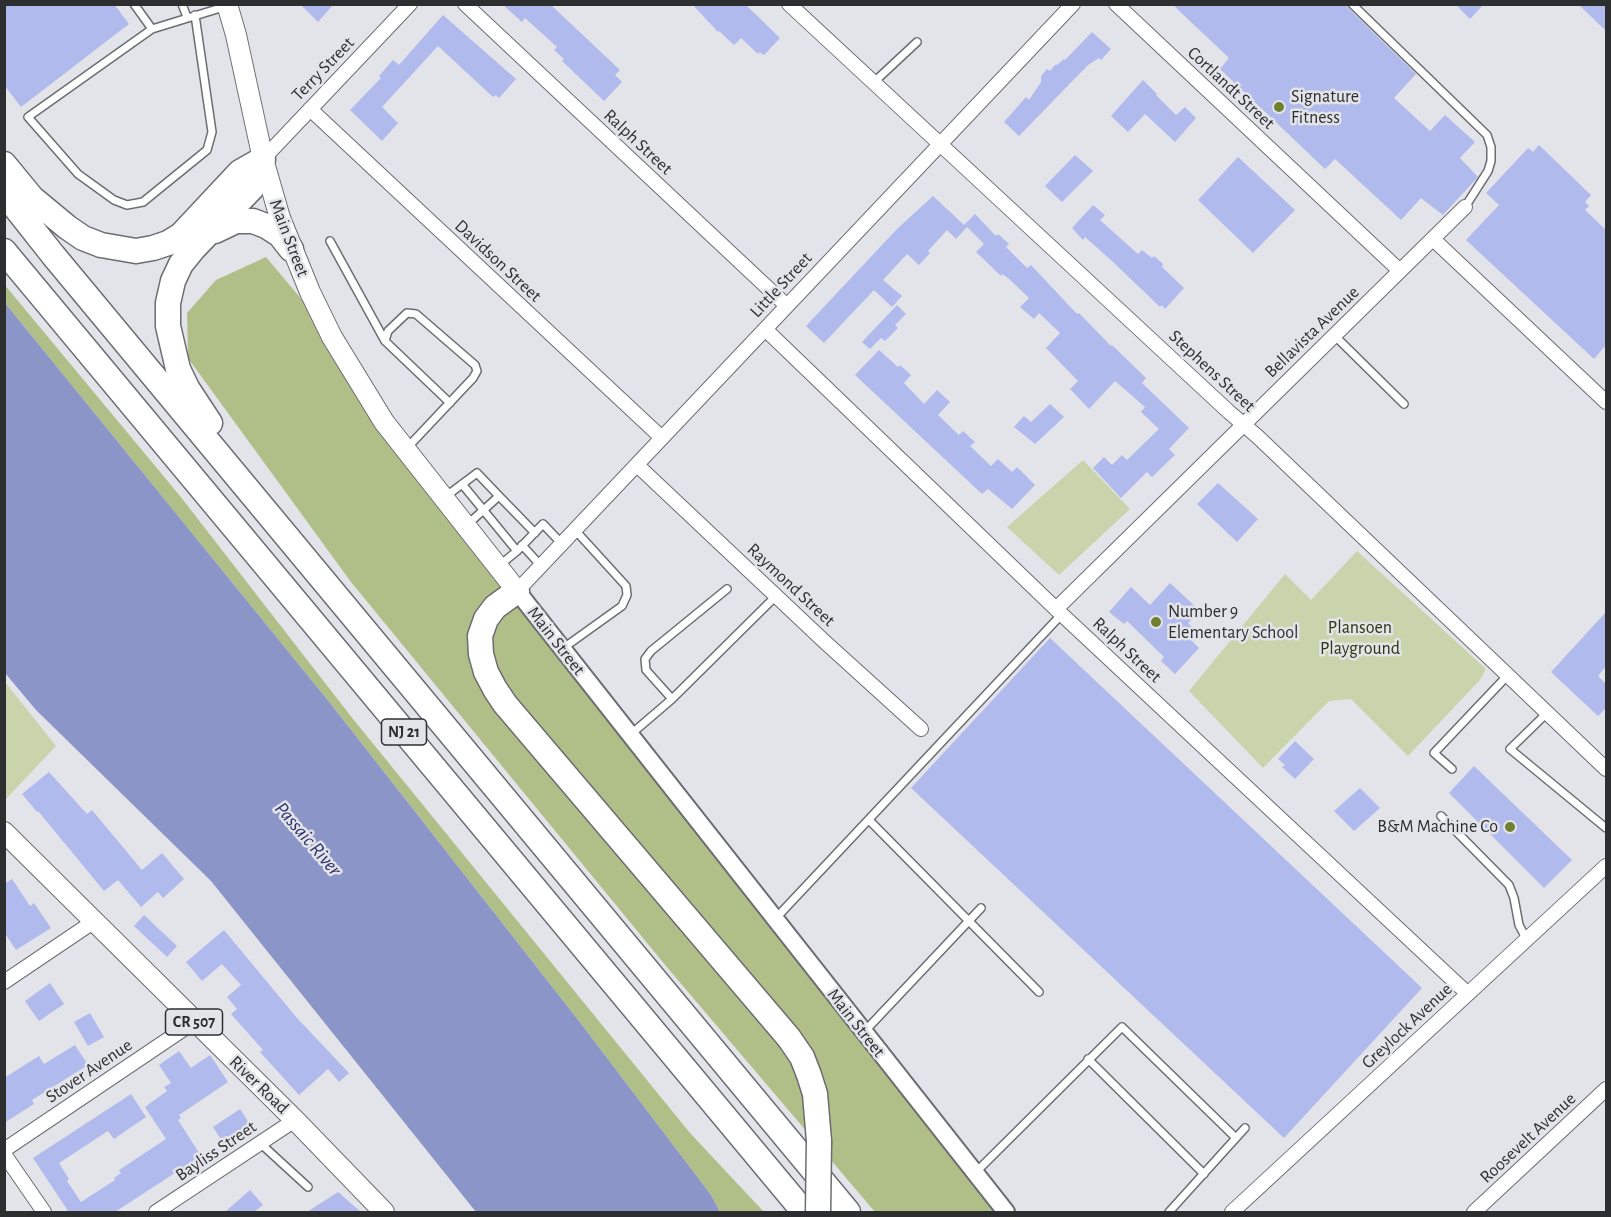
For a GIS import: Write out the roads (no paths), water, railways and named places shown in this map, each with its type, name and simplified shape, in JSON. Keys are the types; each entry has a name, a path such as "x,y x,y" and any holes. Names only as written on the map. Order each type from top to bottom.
{"highway":[{"path":"4,164 32,198 83,238 101,245 136,251 160,246 181,235 240,172 264,159"},
{"path":"264,159 259,176 252,188 181,264 173,281 168,303 171,347 187,388 217,432 403,676"},
{"name":"NJ 21","path":"4,193 848,1212"},
{"path":"194,248 222,227 236,221 253,221 280,235 291,249"},
{"name":"NJ 21","path":"4,251 804,1212"},
{"path":"516,591 495,607 486,620 480,636 481,654 486,672 495,689 513,713 789,1038 801,1057 815,1094 819,1141 818,1212"}],"main road":[{"name":"Main Street","path":"227,5 280,218 291,249 332,337 358,381 405,450 516,591"},
{"name":"River Road","path":"4,832 295,1120 384,1212"}],"street":[{"name":"Terry Street","path":"264,159 410,4"},
{"name":"Ralph Street","path":"465,4 786,305"},
{"name":"Stephens Street","path":"789,4 1258,437 1606,769"},
{"name":"Little Street","path":"516,591 1073,4"},
{"name":"Cortlandt Street","path":"1122,6 1400,271"},
{"name":"Davidson Street","path":"310,109 662,438"},
{"name":"Bellavista Avenue","path":"1059,612 1465,207"},
{"path":"1433,240 1606,402"},
{"name":"Ralph Street","path":"765,329 1059,612 1468,994"},
{"name":"Raymond Street","path":"638,465 921,729"},
{"name":"Main Street","path":"516,591 1006,1212"},
{"name":"Greylock Avenue","path":"1232,1212 1606,866"},
{"path":"4,982 93,922"},
{"name":"Stover Avenue","path":"4,1152 195,1022"},
{"name":"Roosevelt Avenue","path":"1474,1212 1606,1089"},
{"name":"Bayliss Street","path":"156,1212 295,1120"},
{"path":"4,1152 44,1212"}],"lane":[{"path":"134,4 152,28"},
{"path":"182,4 191,16 212,132 207,150 143,202 127,205 114,200 78,174 28,117 152,28 191,16 227,5"},
{"path":"1352,4 1487,135 1491,147 1488,171 1465,207"},
{"path":"873,82 917,42"},
{"path":"330,241 385,340 450,403"},
{"path":"385,340 388,331 407,313 416,314 475,365 477,371 405,450"},
{"path":"1335,336 1404,404"},
{"path":"443,499 477,473 535,532"},
{"path":"462,484 483,511 519,548 541,566"},
{"path":"465,526 499,496"},
{"path":"498,567 543,524 562,544"},
{"path":"562,649 622,606 627,595 626,586 575,530"},
{"path":"672,699 646,670 645,659 651,651 727,589"},
{"path":"630,735 672,699 776,596"},
{"path":"775,919 1059,612"},
{"path":"1452,769 1434,753 1508,675"},
{"path":"1547,712 1510,749 1606,828"},
{"path":"1441,816 1509,885 1519,925 1527,940"},
{"path":"869,820 1039,992"},
{"path":"864,1032 981,908"},
{"path":"975,1173 1122,1027 1236,1138"},
{"path":"1088,1059 1204,1174"},
{"path":"1169,1212 1245,1128"},
{"path":"260,1143 308,1187"}],"water":[{"name":"Passaic River","path":"5,303 330,703 582,1025 711,1195 720,1212 476,1212 211,881 36,710 5,673"}],"place":[{"name":"Signature Fitness","path":"1279,107"},
{"name":"Number 9 Elementary School","path":"1156,622"},
{"name":"B&M Machine Co","path":"1510,827"}],"park label":[{"name":"Plansoen Playground","path":"1360,638"}]}
